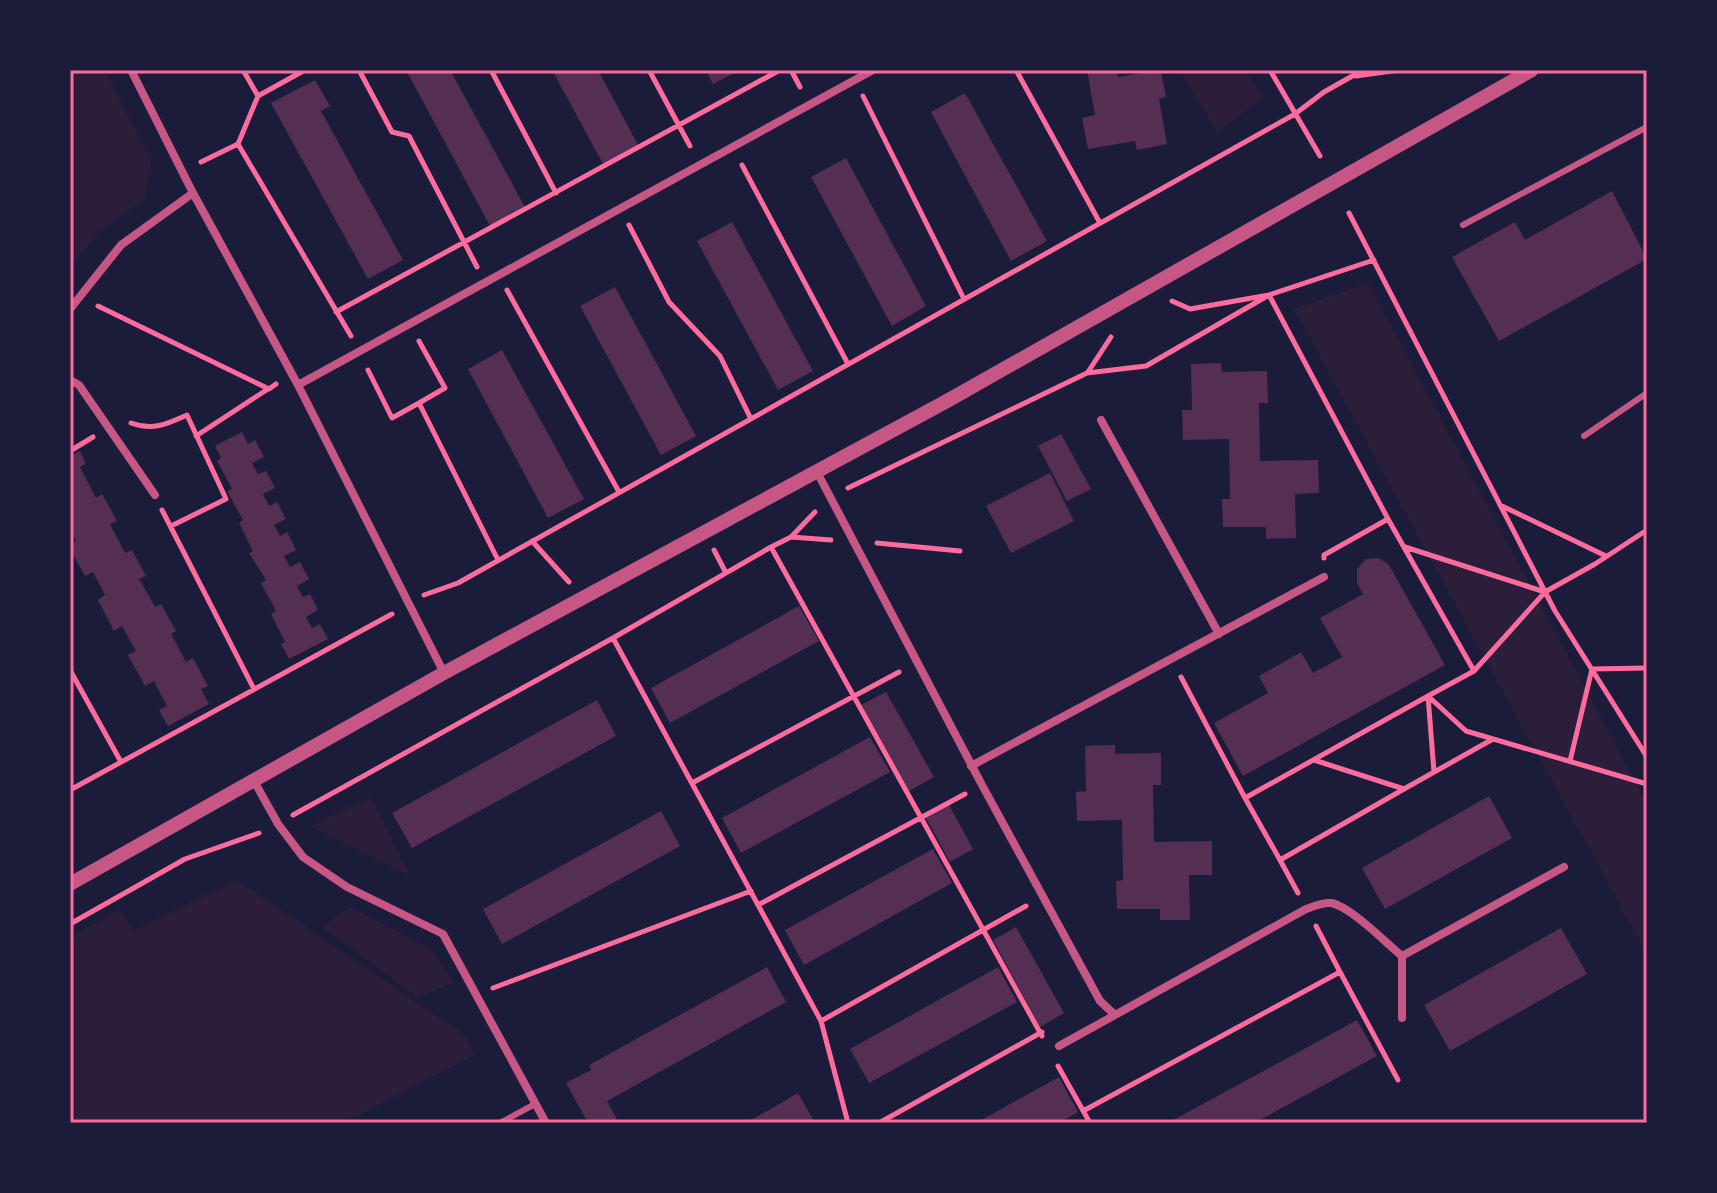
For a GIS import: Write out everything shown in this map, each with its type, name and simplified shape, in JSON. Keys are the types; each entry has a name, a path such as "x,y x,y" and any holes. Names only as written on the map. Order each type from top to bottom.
{"street":[{"path":"131,70 193,193 292,373 444,673"},
{"path":"298,385 873,70"},
{"path":"70,884 444,673 817,472 1532,70"},
{"path":"70,309 121,245 193,193"},
{"path":"70,380 79,385 155,495"},
{"path":"1101,420 1219,634"},
{"path":"817,472 971,766 1100,1001 1115,1015"},
{"path":"971,766 1324,577"},
{"path":"254,781 278,824 303,857 347,887 443,934 546,1123"},
{"path":"1402,956 1564,867"},
{"path":"1059,1046 1320,904 1333,903 1402,956"},
{"path":"1402,956 1402,1018"}],"lane":[{"path":"1463,225 1647,127"},
{"path":"1584,436 1647,393"},
{"path":"500,1123 535,1104"}],"path":[{"path":"243,70 258,96"},
{"path":"182,171 238,144 258,96 305,70"},
{"path":"359,70 392,132 409,136 485,283"},
{"path":"491,70 556,193"},
{"path":"649,70 700,164"},
{"path":"336,312 780,70"},
{"path":"1016,70 1100,223"},
{"path":"1270,70 1320,156"},
{"path":"70,790 387,618 408,601 458,583 1295,114 1363,70"},
{"path":"1351,76 1399,70"},
{"path":"855,80 964,299"},
{"path":"732,147 848,364"},
{"path":"620,208 669,302 720,356 751,419"},
{"path":"1349,213 1545,592 1647,757"},
{"path":"1190,309 1269,295 1374,260"},
{"path":"499,275 619,492"},
{"path":"80,297 269,389"},
{"path":"410,324 445,388 419,403"},
{"path":"196,436 292,373"},
{"path":"109,429 128,421 147,429 187,415 226,499 171,526"},
{"path":"155,495 254,689"},
{"path":"1499,505 1607,556"},
{"path":"1324,577 1324,555 1388,519 1474,671"},
{"path":"1245,798 1474,671 1545,592 1647,530"},
{"path":"70,924 185,859 247,839 278,824 791,537 960,551"},
{"path":"532,541 583,598"},
{"path":"1404,546 1545,592"},
{"path":"771,547 1048,1047"},
{"path":"613,638 821,1021 848,1123"},
{"path":"1171,659 1398,1080"},
{"path":"692,783 917,663"},
{"path":"1592,669 1647,668"},
{"path":"1570,761 1592,669"},
{"path":"70,670 121,762"},
{"path":"1428,696 1466,731 1647,784"},
{"path":"1428,696 1434,772"},
{"path":"1280,860 1493,739"},
{"path":"1314,760 1404,789"},
{"path":"758,905 982,785"},
{"path":"477,994 751,891"},
{"path":"821,1021 1043,897"},
{"path":"1083,1111 1340,972"},
{"path":"879,1123 1045,1031 1059,1046"},
{"path":"1055,1060 1090,1123"}],"shaded area":[{"path":"70,70 105,70 151,160 145,199 103,229 70,266"},
{"path":"1180,70 1246,70 1262,98 1217,133"},
{"path":"1368,283 1647,803 1647,955 1294,309"},
{"path":"371,797 410,876 310,826"},
{"path":"237,880 466,1036 475,1055 344,1123 70,1123 70,938 119,909 134,930"},
{"path":"350,907 433,950 454,983 417,997 323,927"}],"building":[{"path":"406,70 450,70 525,207 490,226"},
{"path":"552,70 598,70 638,145 603,164"},
{"path":"706,70 740,70 713,84"},
{"path":"1087,70 1117,70 1118,77 1161,70 1166,97 1159,99 1167,144 1137,150 1135,141 1088,149 1082,118 1095,115"},
{"path":"315,80 330,106 321,111 403,260 368,279 271,103"},
{"path":"965,93 1047,241 1011,261 931,112"},
{"path":"846,158 926,306 892,326 811,177"},
{"path":"1612,191 1647,259 1499,341 1452,257 1515,222 1525,240"},
{"path":"732,222 813,371 778,390 697,241"},
{"path":"615,287 696,436 661,455 580,306"},
{"path":"502,350 584,499 548,518 468,369"},
{"path":"1221,363 1222,372 1267,371 1268,403 1259,403 1260,461 1318,460 1319,493 1295,494 1296,538 1266,539 1266,527 1223,527 1222,499 1230,499 1229,439 1183,440 1182,410 1192,410 1191,364"},
{"path":"242,432 248,444 255,440 264,457 252,463 258,474 266,471 275,488 263,494 269,506 277,502 286,519 274,525 280,536 287,532 296,550 284,556 290,567 300,562 309,579 297,586 303,597 310,594 318,610 306,617 312,628 320,624 328,639 289,659 281,644 285,642 271,614 276,611 261,583 266,580 249,553 253,551 239,523 243,520 227,491 232,489 217,461 221,458 215,446"},
{"path":"1061,434 1091,489 1067,501 1038,446"},
{"path":"80,451 86,464 80,467 96,498 102,494 117,521 110,524 125,553 132,550 146,576 139,579 155,607 161,604 176,631 171,634 186,662 193,658 208,686 201,689 209,704 168,726 159,710 167,706 154,681 145,686 128,655 136,651 122,626 114,631 98,600 105,595 93,572 85,576 70,549 70,544 76,541 70,529 70,456"},
{"path":"1050,473 1074,521 1011,553 986,506"},
{"path":"1379,558 1389,565 1445,665 1243,776 1214,723 1268,693 1259,676 1301,652 1313,673 1342,657 1320,618 1363,594 1357,583 1357,569 1366,559"},
{"path":"799,606 819,641 670,723 651,688"},
{"path":"886,692 934,777 909,791 861,705"},
{"path":"597,700 616,736 412,848 392,813"},
{"path":"870,737 890,772 741,853 722,818"},
{"path":"1115,745 1115,754 1161,753 1161,785 1153,785 1154,842 1212,841 1212,875 1189,875 1190,920 1160,920 1160,909 1117,909 1116,881 1123,880 1122,820 1077,821 1076,792 1086,791 1085,746"},
{"path":"1489,796 1512,838 1385,909 1362,868"},
{"path":"949,805 973,849 950,862 926,818"},
{"path":"661,811 680,846 502,944 483,909"},
{"path":"933,849 952,883 804,965 785,930"},
{"path":"1016,927 1064,1013 1040,1027 993,940"},
{"path":"1561,928 1587,974 1450,1051 1424,1005"},
{"path":"767,967 786,1002 607,1101 619,1123 588,1123 566,1083 591,1070 589,1065"},
{"path":"998,967 1017,1002 869,1083 850,1049"},
{"path":"1357,1020 1377,1056 1260,1120 1254,1123 1168,1123"},
{"path":"1059,1077 1078,1112 1059,1123 976,1123"},
{"path":"798,1093 815,1123 745,1123 769,1110"}]}
